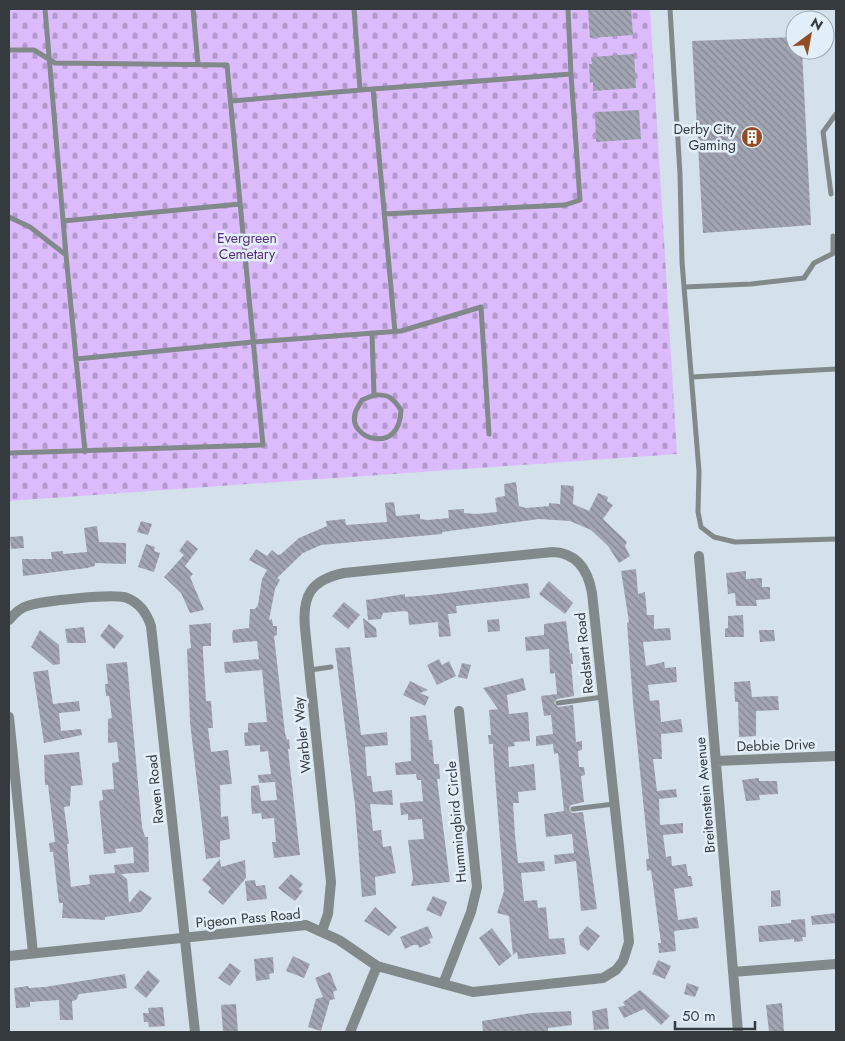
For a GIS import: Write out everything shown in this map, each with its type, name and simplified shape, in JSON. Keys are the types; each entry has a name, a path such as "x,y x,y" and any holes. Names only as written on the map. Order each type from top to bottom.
{"street":[{"name":"Redstart Road","path":"359,572 552,552 568,555 580,563 590,580 614,804 628,942 621,965"},
{"name":"Breitenstein Avenue","path":"699,556 738,1032"},
{"name":"Warbler Way","path":"322,931 328,914 331,882 303,609 308,594 316,585 331,576 359,572"},
{"name":"Raven Road","path":"9,620 16,612 29,605 112,596 126,597 139,605 151,626 195,1032"},
{"name":"Hummingbird Circle","path":"442,984 471,912 477,888 459,712"},
{"path":"9,718 33,953"},
{"name":"Debbie Drive","path":"716,761 836,756"},
{"name":"Pigeon Pass Road","path":"9,956 306,925 322,931 377,966 465,990 489,991 603,978 621,965"},
{"path":"733,972 836,964"},
{"path":"350,1032 377,966"}],"lane":[{"path":"45,9 85,452"},
{"path":"192,9 198,64"},
{"path":"354,9 360,90"},
{"path":"384,214 565,205 580,200 568,9"},
{"path":"670,9 685,287 699,471 698,512 701,527 714,537 734,542 836,539"},
{"path":"9,50 34,50 55,62 227,64 263,445 9,453"},
{"path":"231,101 572,74"},
{"path":"373,89 395,332"},
{"path":"831,194 823,132 836,114"},
{"path":"63,221 240,204"},
{"path":"9,217 30,227 66,255"},
{"path":"685,287 750,284 804,278 814,263 835,253 833,236"},
{"path":"76,359 253,342 395,332 427,325 481,307 489,434"},
{"path":"372,333 374,395"},
{"path":"692,377 836,369"},
{"path":"386,394 394,399 401,410 398,428 392,436 381,440 372,439 356,426 354,415 362,400 374,395 386,394"},
{"path":"309,670 331,667"},
{"path":"558,703 603,697"},
{"path":"573,809 614,804"}],"green space":[{"name":"Evergreen Cemetary","path":"9,9 650,9 677,454 9,501"}],"building":[{"path":"588,9 631,9 633,35 590,38"},
{"name":"Derby City Gaming","path":"785,37 785,60 803,60 811,225 703,233 692,41"},
{"path":"634,54 636,88 593,91 593,82 590,83 589,64 592,64 591,57"},
{"path":"639,110 641,139 596,142 595,112"},
{"path":"516,482 519,506 526,508 549,506 549,503 560,504 561,485 574,486 573,504 589,511 598,493 608,497 607,501 613,505 603,519 627,542 625,546 630,556 619,563 608,546 591,530 570,521 539,519 442,532 442,534 321,545 303,553 277,578 280,580 275,589 269,620 272,619 273,626 277,626 277,635 274,636 285,733 287,740 289,739 290,749 288,749 300,855 274,858 272,842 276,842 274,818 262,819 261,813 252,814 251,802 251,786 259,785 261,801 277,800 275,782 259,783 258,775 271,774 268,751 260,752 260,745 245,746 244,733 248,732 248,723 267,722 262,670 225,673 224,662 259,659 257,641 233,643 232,634 233,630 249,628 250,609 255,609 258,605 262,579 267,570 249,560 256,549 267,556 272,550 278,555 281,554 299,538 327,526 326,521 345,519 346,525 387,522 385,503 394,502 396,516 420,514 420,519 428,520 449,518 448,510 464,509 464,513 477,514 497,512 495,498 505,496 504,484"},
{"path":"141,521 152,524 148,535 137,532"},
{"path":"97,526 99,542 126,543 126,564 95,563 95,566 87,568 23,576 22,559 52,559 51,552 63,551 63,554 87,552 84,528"},
{"path":"23,536 24,548 11,549 10,537"},
{"path":"187,540 198,549 185,566 193,574 190,577 204,610 190,613 181,593 164,577 184,555 179,551"},
{"path":"146,544 155,547 154,551 160,553 154,572 138,567"},
{"path":"636,569 638,594 645,592 647,615 654,615 654,629 670,628 671,640 643,642 646,666 664,662 665,668 676,667 677,682 648,685 650,701 659,700 661,722 681,719 683,732 661,734 662,759 653,759 657,791 676,789 677,797 659,799 660,825 683,823 683,833 663,835 666,857 671,856 672,866 686,864 688,876 691,876 693,886 674,889 678,920 697,917 699,928 674,931 676,951 659,953 658,943 661,943 651,870 647,871 646,859 649,859 633,703 627,623 629,622 621,571"},
{"path":"746,571 746,579 762,578 762,587 770,587 770,599 756,600 757,606 736,606 735,593 728,594 726,573"},
{"path":"549,581 573,603 565,614 539,594"},
{"path":"528,583 530,598 456,606 457,613 448,614 451,636 439,637 438,622 409,625 408,612 404,611 383,613 381,619 368,620 366,600 405,594 405,597 430,595"},
{"path":"344,602 360,615 348,629 332,616"},
{"path":"743,615 744,637 725,637 725,629 728,628 728,616"},
{"path":"363,618 376,628 377,637 365,638"},
{"path":"499,619 500,631 488,632 487,620"},
{"path":"566,621 570,654 572,653 573,664 571,664 574,696 557,699 554,703 558,707 573,705 576,742 582,741 582,750 578,751 579,767 584,767 585,775 581,776 584,802 571,805 569,809 572,813 583,812 597,909 581,911 576,861 555,864 554,855 574,853 572,834 546,837 544,814 564,811 558,753 554,754 553,744 536,746 536,736 553,734 551,715 544,716 541,696 557,694 555,673 550,674 549,649 526,651 525,637 544,635 544,624"},
{"path":"211,623 211,646 203,646 203,653 206,701 211,701 213,728 208,728 211,752 228,750 232,784 220,785 221,817 228,816 230,839 220,841 220,857 206,859 190,722 187,649 191,648 189,625"},
{"path":"109,624 124,636 114,649 100,636"},
{"path":"84,627 86,643 67,643 65,629"},
{"path":"40,630 59,645 60,664 53,665 31,647"},
{"path":"759,630 774,630 775,641 760,642"},
{"path":"350,647 361,735 387,732 388,745 365,747 367,776 371,776 373,792 392,790 393,805 370,804 373,831 381,830 383,847 391,846 396,873 375,877 376,895 362,897 355,805 335,648"},
{"path":"439,659 442,665 449,661 456,676 437,685 427,665"},
{"path":"127,662 142,827 145,837 148,837 149,872 121,874 127,879 129,903 140,890 152,898 141,912 105,917 105,920 62,918 63,903 59,903 53,852 50,852 49,843 55,842 48,785 45,785 44,755 79,752 83,785 71,786 70,806 64,807 69,844 67,844 71,887 90,884 89,875 115,873 114,865 134,863 133,847 115,849 116,853 104,854 99,801 103,800 102,790 114,789 112,763 119,762 117,742 108,743 108,719 112,718 109,696 106,696 105,684 108,684 106,664"},
{"path":"462,663 471,665 467,679 458,677"},
{"path":"48,670 53,704 79,701 80,711 59,713 61,731 81,729 82,735 44,743 33,672"},
{"path":"523,678 526,690 507,695 509,714 528,712 530,741 514,742 515,746 508,747 509,767 534,764 536,790 518,792 519,803 513,803 518,863 544,861 545,871 521,873 524,901 537,900 538,908 546,907 549,939 564,938 566,954 518,959 517,952 513,955 509,916 497,913 504,891 493,744 489,744 488,735 491,735 489,710 498,709 483,688"},
{"path":"410,681 428,690 420,693 429,697 425,706 403,695"},
{"path":"750,681 752,697 778,696 779,710 756,711 756,736 739,737 738,702 735,702 734,682"},
{"path":"426,715 429,740 432,740 434,764 439,764 440,779 437,779 450,882 411,886 413,879 408,840 424,839 422,819 408,820 408,814 401,815 400,803 423,801 421,780 417,780 416,774 396,775 395,763 411,761 410,717"},
{"path":"759,778 759,781 777,781 778,794 759,795 760,800 746,801 742,780"},
{"path":"220,859 221,867 245,860 246,878 223,905 208,892 211,888 202,880"},
{"path":"291,874 303,884 299,889 303,891 295,901 278,888"},
{"path":"255,880 256,886 265,885 267,899 247,901 245,881"},
{"path":"780,890 781,906 771,907 771,891"},
{"path":"433,896 447,902 441,917 426,910"},
{"path":"375,907 397,927 389,936 364,921"},
{"path":"836,913 836,923 812,925 811,916"},
{"path":"805,919 806,937 802,937 803,941 794,942 794,939 759,942 758,926 791,923 791,920"},
{"path":"428,926 433,938 429,939 431,943 419,948 418,945 413,945 405,949 400,937"},
{"path":"587,926 600,936 588,951 580,945 579,936"},
{"path":"492,928 512,956 499,966 479,938"},
{"path":"293,956 310,964 304,978 286,971"},
{"path":"273,957 274,973 269,974 270,979 256,981 254,959"},
{"path":"658,960 671,966 665,979 652,974"},
{"path":"230,963 241,971 230,986 218,978"},
{"path":"148,970 160,981 146,998 134,988"},
{"path":"330,972 337,990 333,992 335,999 330,1000 321,1031 308,1027 316,999 323,997 315,978"},
{"path":"125,974 127,988 79,994 76,1000 72,1001 73,1020 60,1020 59,1000 30,1002 30,1007 16,1008 14,988 28,986 29,988 45,987"},
{"path":"687,983 699,987 695,997 684,994"},
{"path":"640,990 670,1016 661,1025 644,1009 624,1018 618,1007 625,1006 623,1002"},
{"path":"782,1003 784,1032 769,1032 766,1005"},
{"path":"236,1004 238,1032 223,1032 221,1005"},
{"path":"163,1007 165,1026 149,1027 148,1022 144,1022 143,1013 149,1013 148,1008"},
{"path":"607,1008 609,1029 594,1030 592,1011"},
{"path":"571,1011 572,1025 548,1028 548,1032 483,1032 482,1021 531,1013"}],"place":[{"name":"Derby City Gaming","path":"752,137"}]}
